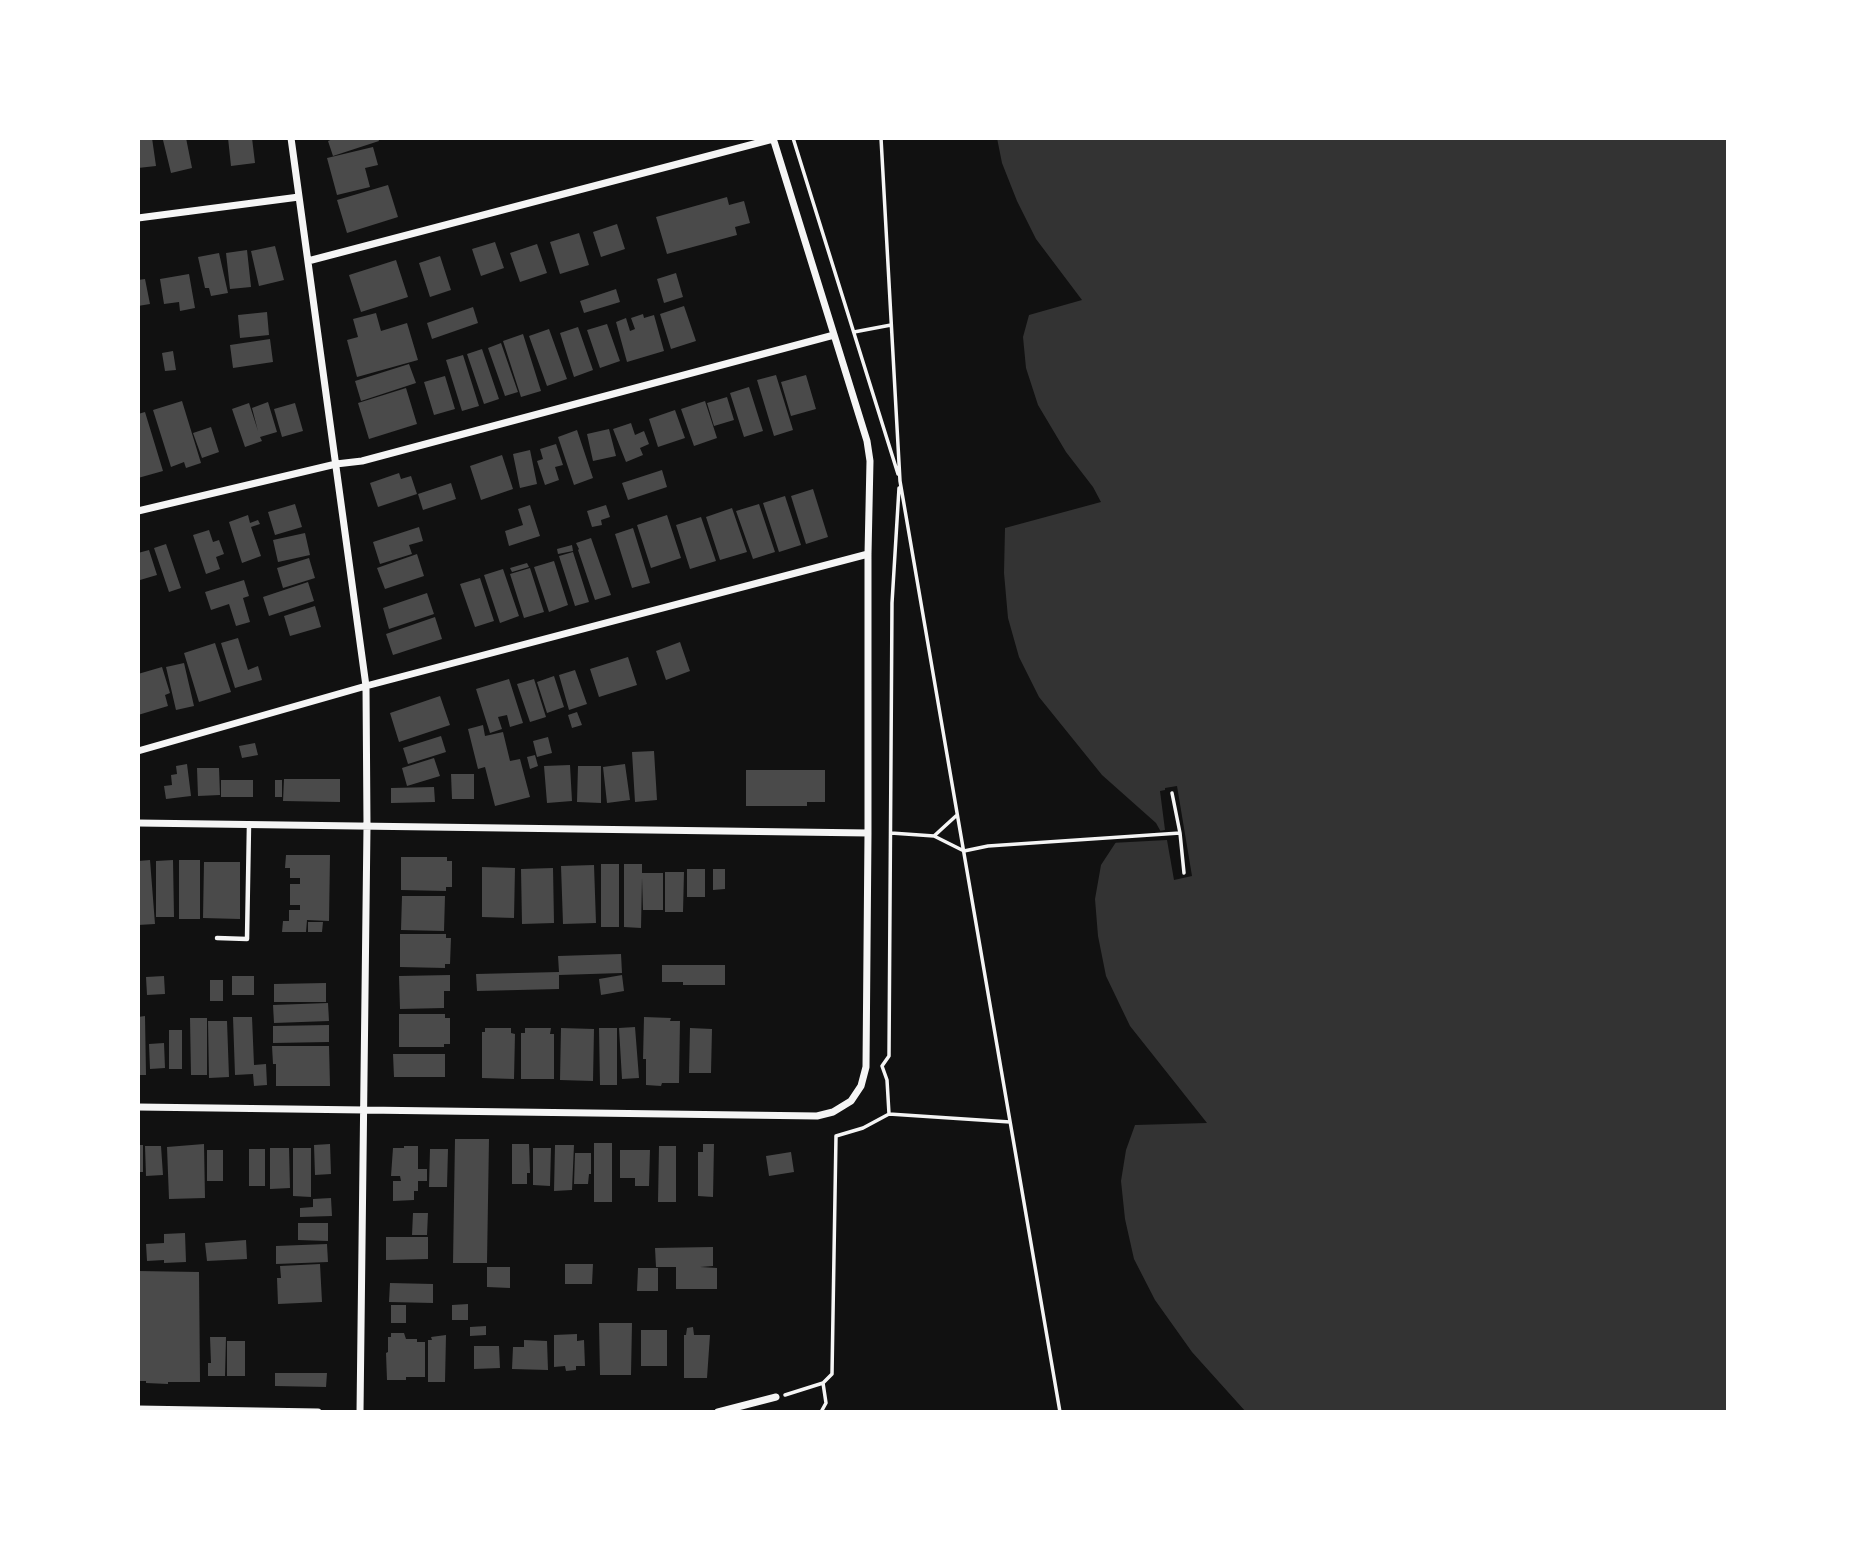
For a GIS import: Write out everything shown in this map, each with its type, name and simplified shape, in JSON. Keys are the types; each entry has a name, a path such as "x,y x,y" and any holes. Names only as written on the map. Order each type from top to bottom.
{"street":[{"path":"291,138 366,687 367,826 360,1412"},
{"path":"138,1107 817,1116 832,1112 851,1101 861,1086 866,1067 870,461 867,441 773,139 308,261"},
{"path":"138,218 299,197"},
{"path":"138,511 336,464 362,461 834,335"},
{"path":"138,751 366,687 868,554"},
{"path":"138,823 868,833"},
{"path":"718,1412 776,1397"},
{"path":"138,1409 318,1412"}],"lane":[{"path":"217,938 247,939 249,824"}],"path":[{"path":"793,138 900,481 892,603 889,1056 882,1066 887,1080 889,1114"},
{"path":"881,138 900,481 1060,1412"},
{"path":"854,332 891,325"},
{"path":"1172,793 1184,873"},
{"path":"934,836 957,815"},
{"path":"891,833 934,836 964,851 988,846 1180,833"},
{"path":"776,1397 823,1383 832,1374 836,1136 863,1128 889,1114 1010,1122"},
{"path":"821,1412 826,1403 823,1383"}],"shaded area":[{"path":"997,138 1728,138 1728,1412 1246,1412 1192,1352 1155,1300 1134,1259 1125,1219 1121,1181 1126,1150 1135,1125 1207,1123 1130,1026 1106,976 1098,936 1095,899 1101,865 1118,839 1161,832 1156,823 1102,775 1039,697 1019,657 1008,618 1004,573 1005,528 1101,502 1066,452 1038,405 1026,368 1023,337 1029,315 1082,300 1036,239 1002,163"}],"pier":[{"path":"1177,786 1192,876 1174,880 1167,840 1111,843 1117,835 1165,830 1160,791"}],"building":[{"path":"138,138 152,138 156,166 138,168"},
{"path":"186,138 192,168 171,173 163,140"},
{"path":"228,138 252,138 255,163 231,166"},
{"path":"335,138 378,138 379,141 333,156 328,141"},
{"path":"373,147 378,165 365,168 370,187 337,195 327,158"},
{"path":"388,185 398,217 347,233 337,200"},
{"path":"727,197 729,205 744,201 750,223 735,227 737,235 667,254 656,217"},
{"path":"617,224 625,249 601,257 593,232"},
{"path":"579,233 589,265 560,274 550,242"},
{"path":"495,242 504,268 481,276 472,249"},
{"path":"537,244 547,273 520,282 510,253"},
{"path":"275,246 284,280 259,286 251,251"},
{"path":"247,250 251,287 230,289 226,253"},
{"path":"219,253 228,293 211,296 209,288 205,288 198,257"},
{"path":"440,256 451,290 430,297 419,263"},
{"path":"396,260 408,297 361,312 349,275"},
{"path":"676,273 683,297 664,303 657,279"},
{"path":"189,274 195,308 180,311 179,302 164,304 160,279"},
{"path":"145,279 150,304 138,306 138,280"},
{"path":"616,289 620,302 584,313 580,301"},
{"path":"684,306 696,341 671,349 660,314"},
{"path":"473,307 478,323 432,339 427,323"},
{"path":"267,312 269,335 240,338 238,315"},
{"path":"376,313 381,331 407,323 418,360 357,377 347,340 358,337 353,319"},
{"path":"643,314 644,318 654,315 664,351 627,362 616,322 626,318 630,331 635,329 631,318"},
{"path":"607,324 620,361 600,368 587,330"},
{"path":"578,327 593,370 574,377 560,333"},
{"path":"549,329 567,379 547,386 529,336"},
{"path":"523,334 541,391 521,397 503,341"},
{"path":"270,339 273,362 233,368 230,345"},
{"path":"501,343 518,392 505,396 488,348"},
{"path":"482,349 499,399 484,404 467,354"},
{"path":"173,351 176,370 165,371 162,353"},
{"path":"463,355 479,406 462,411 446,360"},
{"path":"409,364 416,383 361,401 355,381"},
{"path":"776,375 793,430 774,436 757,380"},
{"path":"806,375 816,409 791,416 781,382"},
{"path":"445,376 455,409 434,415 424,382"},
{"path":"749,387 763,431 744,437 730,393"},
{"path":"406,388 417,424 369,439 358,403"},
{"path":"727,397 734,420 714,426 707,403"},
{"path":"182,401 201,463 186,468 184,462 171,467 153,410"},
{"path":"705,401 717,438 694,446 681,409"},
{"path":"268,402 277,432 260,437 262,441 245,447 232,409 249,403 258,431 252,408"},
{"path":"295,403 303,431 282,437 274,409"},
{"path":"675,410 685,438 658,447 649,419"},
{"path":"145,412 163,471 138,478 138,414"},
{"path":"631,423 635,435 644,431 649,444 640,448 643,455 626,462 613,429"},
{"path":"211,427 219,452 202,458 193,433"},
{"path":"609,429 616,456 593,461 587,434"},
{"path":"577,430 593,478 574,485 558,437"},
{"path":"556,444 563,465 555,467 559,480 545,485 537,461 543,459 540,449"},
{"path":"530,450 537,484 520,488 513,454"},
{"path":"502,455 513,489 481,500 470,466"},
{"path":"662,470 667,487 628,500 622,483"},
{"path":"399,473 401,479 411,476 417,494 378,507 370,483"},
{"path":"451,483 456,499 423,510 418,494"},
{"path":"813,489 828,537 806,544 791,496"},
{"path":"785,496 801,545 779,552 763,503"},
{"path":"295,504 302,527 275,535 268,512"},
{"path":"759,504 775,552 753,559 736,511"},
{"path":"530,505 540,536 509,546 505,531 523,525 518,509"},
{"path":"606,505 610,517 601,520 602,525 592,527 587,511"},
{"path":"732,508 747,552 720,560 706,517"},
{"path":"248,515 250,523 258,520 260,524 251,527 261,556 242,563 229,522"},
{"path":"667,515 681,558 651,568 637,525"},
{"path":"701,517 716,561 690,569 676,525"},
{"path":"419,527 423,541 409,545 412,554 380,564 373,542"},
{"path":"633,528 650,583 632,588 615,534"},
{"path":"209,530 213,542 219,540 224,554 216,557 220,569 206,574 193,535"},
{"path":"305,533 310,555 278,562 273,540"},
{"path":"591,538 611,595 595,600 576,543"},
{"path":"166,544 181,588 169,592 154,548"},
{"path":"572,545 573,551 558,554 557,549"},
{"path":"149,550 157,575 140,580 138,553"},
{"path":"573,552 589,602 575,606 559,556"},
{"path":"417,554 424,576 385,589 377,568"},
{"path":"309,558 315,578 283,588 277,568"},
{"path":"554,561 568,605 549,612 534,567"},
{"path":"527,563 529,567 512,572 510,568"},
{"path":"530,568 544,612 524,618 510,574"},
{"path":"503,569 519,616 500,623 484,575"},
{"path":"480,578 494,621 475,627 460,584"},
{"path":"244,580 249,596 243,598 250,622 236,626 229,604 211,610 205,592"},
{"path":"308,582 314,601 269,616 263,597"},
{"path":"427,593 434,614 389,629 383,608"},
{"path":"315,606 321,627 290,636 284,616"},
{"path":"435,617 442,639 393,655 386,634"},
{"path":"238,638 248,670 258,666 262,680 235,688 221,643"},
{"path":"680,642 690,671 666,680 656,651"},
{"path":"215,643 231,692 199,702 184,653"},
{"path":"628,657 637,685 599,697 590,669"},
{"path":"184,663 194,706 176,710 166,667"},
{"path":"162,667 170,693 165,695 168,706 138,715 138,674"},
{"path":"575,670 587,704 569,710 559,675"},
{"path":"554,676 564,707 547,713 537,682"},
{"path":"509,679 523,723 510,727 507,715 498,717 502,729 490,733 476,689"},
{"path":"534,679 546,717 530,722 517,684"},
{"path":"440,696 450,725 399,742 390,713"},
{"path":"577,712 582,725 572,728 568,715"},
{"path":"483,725 485,736 503,732 510,761 520,759 530,797 495,806 485,767 478,769 468,729"},
{"path":"441,736 446,752 408,764 403,748"},
{"path":"548,737 552,753 537,757 533,741"},
{"path":"255,743 258,755 242,758 239,746"},
{"path":"654,751 657,800 635,802 632,752"},
{"path":"535,755 538,766 530,769 527,757"},
{"path":"434,758 440,776 407,786 402,768"},
{"path":"187,764 191,796 166,799 164,786 172,785 171,775 177,774 176,766"},
{"path":"625,764 630,800 607,803 603,767"},
{"path":"570,765 572,801 547,803 544,766"},
{"path":"578,766 601,766 601,803 577,802"},
{"path":"197,768 219,768 220,795 198,796"},
{"path":"746,770 825,770 825,802 807,802 807,806 746,806"},
{"path":"451,774 474,774 474,799 452,799"},
{"path":"284,779 340,779 340,802 283,801"},
{"path":"221,780 253,780 253,797 221,797"},
{"path":"275,780 282,780 282,797 275,797"},
{"path":"434,787 435,802 391,803 391,788"},
{"path":"286,855 330,855 329,921 307,920 306,932 282,932 283,921 289,921 289,910 300,910 300,905 290,905 290,884 300,884 300,878 290,878 290,868 285,868"},
{"path":"401,857 447,857 447,861 452,861 452,887 446,887 446,891 401,890"},
{"path":"150,860 155,924 138,925 138,861"},
{"path":"173,860 174,917 156,917 156,861"},
{"path":"179,860 200,860 200,919 179,919"},
{"path":"204,862 240,862 240,919 203,918"},
{"path":"601,864 619,864 619,927 601,927"},
{"path":"624,864 642,864 642,873 663,873 663,910 643,910 642,878 641,928 624,927"},
{"path":"594,865 596,923 563,924 561,866"},
{"path":"482,867 515,868 514,918 482,917"},
{"path":"553,868 554,923 522,924 521,869"},
{"path":"687,869 705,869 705,897 687,897"},
{"path":"713,869 725,869 725,889 713,890"},
{"path":"665,872 684,872 683,912 665,912"},
{"path":"402,896 445,896 444,931 401,930"},
{"path":"308,922 323,922 322,932 308,932"},
{"path":"400,934 446,934 446,938 451,938 450,964 445,964 445,968 400,967"},
{"path":"621,954 622,973 559,975 559,989 477,991 476,974 559,972 558,956"},
{"path":"662,965 725,965 725,985 662,982"},
{"path":"450,975 450,991 444,991 444,1008 400,1009 399,976"},
{"path":"622,975 624,991 601,995 599,979"},
{"path":"164,976 165,994 147,995 146,977"},
{"path":"232,976 254,976 254,995 232,995"},
{"path":"210,980 223,980 223,1001 210,1001"},
{"path":"326,983 326,1002 274,1002 274,984"},
{"path":"328,1003 329,1021 274,1023 273,1005"},
{"path":"399,1014 445,1014 445,1018 450,1018 450,1044 444,1044 444,1047 399,1047"},
{"path":"145,1016 146,1075 138,1075 138,1017"},
{"path":"233,1017 252,1017 254,1065 266,1064 267,1085 254,1086 253,1074 235,1075"},
{"path":"644,1017 680,1021 679,1083 646,1085 646,1059 643,1059"},
{"path":"190,1018 207,1018 207,1075 191,1075"},
{"path":"208,1021 227,1021 229,1077 209,1078"},
{"path":"329,1025 329,1042 273,1043 273,1026"},
{"path":"635,1027 639,1078 622,1079 619,1028"},
{"path":"485,1028 511,1028 511,1033 515,1034 514,1079 482,1078 482,1032 485,1032"},
{"path":"525,1028 551,1028 550,1034 554,1034 554,1079 521,1079 521,1033 525,1033"},
{"path":"561,1028 594,1029 593,1081 560,1080"},
{"path":"599,1028 617,1028 617,1085 600,1085"},
{"path":"690,1028 712,1029 711,1073 689,1073"},
{"path":"169,1030 182,1030 182,1069 169,1069"},
{"path":"164,1043 165,1068 150,1069 149,1044"},
{"path":"272,1046 329,1046 330,1086 276,1086 276,1064 273,1064"},
{"path":"393,1054 445,1054 445,1077 394,1077"},
{"path":"455,1139 489,1139 487,1263 453,1263"},
{"path":"594,1143 612,1143 612,1202 594,1202"},
{"path":"204,1144 205,1198 169,1199 167,1147"},
{"path":"330,1144 331,1174 315,1175 314,1145"},
{"path":"512,1144 529,1144 530,1173 527,1173 527,1184 512,1184"},
{"path":"703,1144 714,1144 713,1197 698,1196 698,1152 703,1152"},
{"path":"138,1145 143,1145 143,1172 138,1172"},
{"path":"555,1145 574,1145 572,1190 554,1191"},
{"path":"145,1146 161,1146 163,1175 146,1176"},
{"path":"418,1146 418,1169 427,1169 427,1181 418,1181 414,1200 393,1201 393,1181 401,1181 400,1176 391,1176 393,1148"},
{"path":"659,1146 676,1146 676,1202 658,1202"},
{"path":"270,1148 289,1148 290,1188 270,1189"},
{"path":"293,1148 311,1148 311,1197 293,1196"},
{"path":"533,1148 551,1148 550,1186 533,1185"},
{"path":"249,1149 265,1149 265,1186 249,1186"},
{"path":"430,1149 448,1149 447,1187 429,1187"},
{"path":"207,1150 223,1150 223,1181 207,1181"},
{"path":"620,1150 650,1150 649,1186 635,1186 635,1178 620,1178"},
{"path":"791,1152 794,1172 769,1176 766,1156"},
{"path":"575,1153 591,1153 588,1184 574,1184"},
{"path":"331,1198 332,1216 300,1217 300,1208 313,1207 313,1199"},
{"path":"413,1213 428,1213 427,1235 412,1235"},
{"path":"298,1223 328,1223 328,1241 298,1240"},
{"path":"185,1233 186,1262 147,1261 146,1244 164,1243 164,1234"},
{"path":"386,1237 428,1237 428,1259 386,1260"},
{"path":"246,1240 247,1259 207,1261 205,1243"},
{"path":"327,1244 328,1262 276,1264 276,1246"},
{"path":"713,1247 713,1266 700,1267 717,1268 717,1289 676,1289 676,1267 656,1267 655,1248"},
{"path":"320,1264 322,1302 278,1304 277,1278 281,1278 280,1266"},
{"path":"565,1264 593,1264 592,1284 565,1284"},
{"path":"487,1267 510,1267 510,1288 487,1287"},
{"path":"638,1268 658,1268 658,1291 637,1291"},
{"path":"138,1271 199,1272 200,1382 168,1384 138,1381"},
{"path":"390,1283 433,1284 433,1303 389,1302"},
{"path":"468,1304 468,1320 452,1320 452,1305"},
{"path":"391,1305 406,1305 406,1323 391,1323"},
{"path":"599,1323 632,1323 631,1375 600,1375"},
{"path":"486,1326 486,1335 470,1336 470,1327"},
{"path":"693,1327 694,1335 710,1335 707,1378 684,1378 684,1335 687,1328"},
{"path":"641,1330 667,1330 667,1366 641,1366"},
{"path":"391,1333 404,1333 406,1339 425,1342 425,1377 387,1380 386,1353"},
{"path":"577,1334 577,1341 584,1340 585,1366 576,1366 576,1370 566,1371 565,1366 554,1367 554,1335"},
{"path":"446,1335 445,1382 428,1382 428,1340"},
{"path":"210,1337 226,1337 225,1376 208,1376 208,1363 211,1363"},
{"path":"524,1340 547,1341 548,1370 512,1369 513,1347 524,1347"},
{"path":"227,1341 245,1341 245,1376 227,1376"},
{"path":"474,1346 499,1346 500,1368 474,1369"},
{"path":"275,1373 327,1373 326,1387 275,1386"}]}
